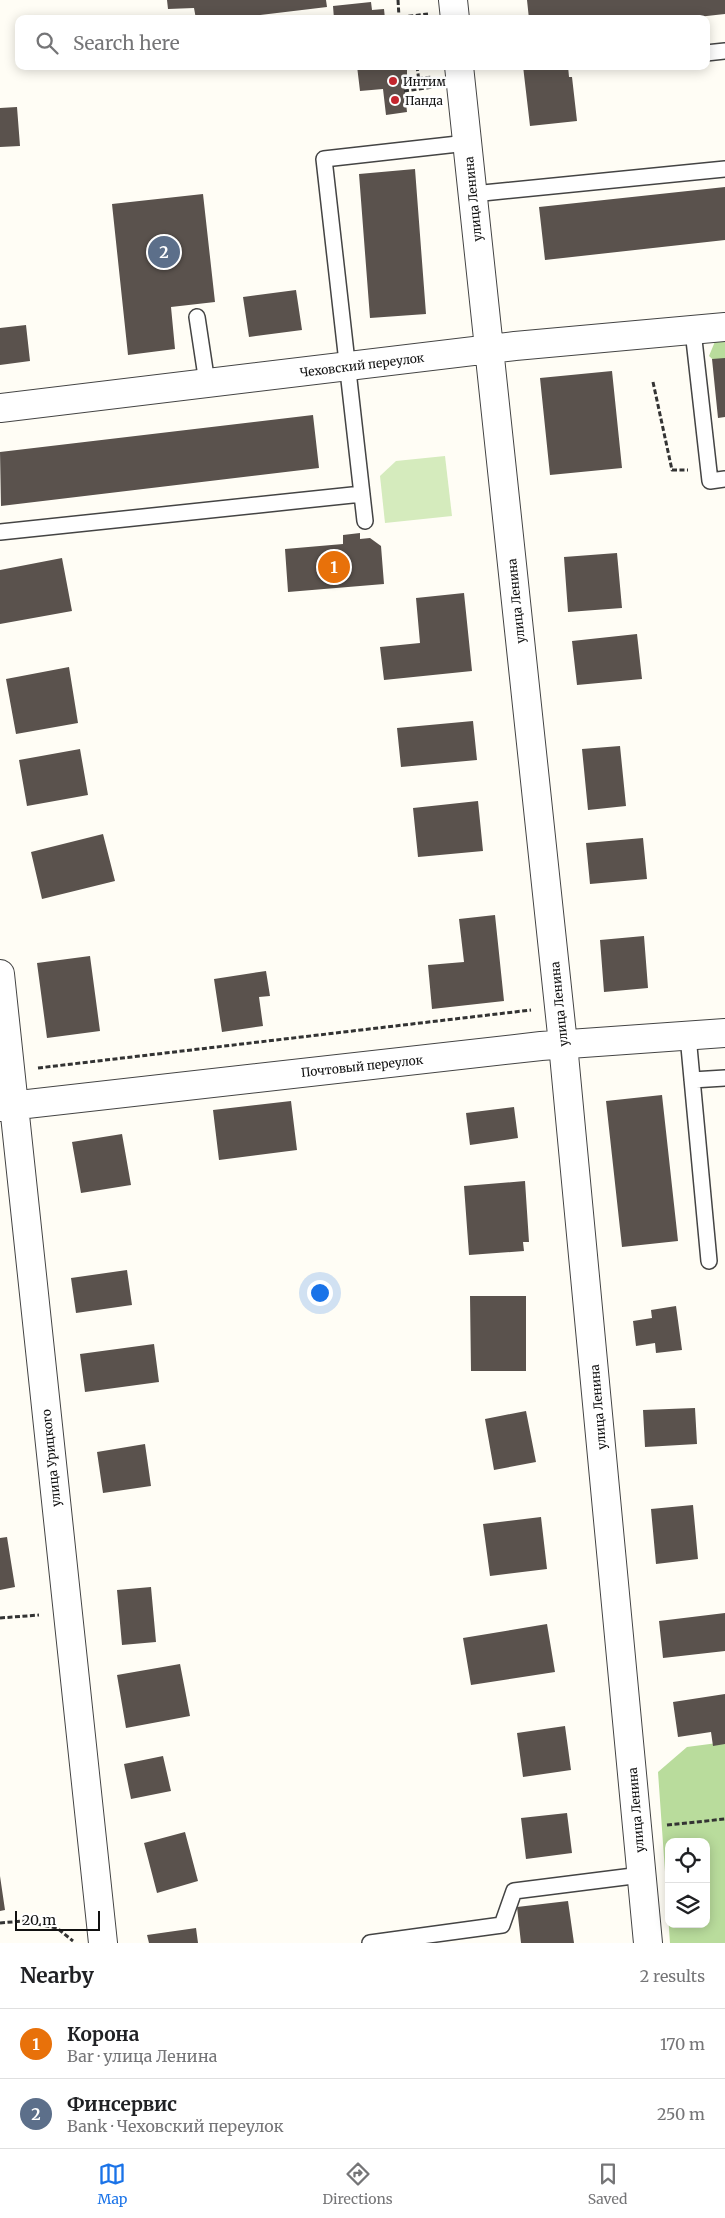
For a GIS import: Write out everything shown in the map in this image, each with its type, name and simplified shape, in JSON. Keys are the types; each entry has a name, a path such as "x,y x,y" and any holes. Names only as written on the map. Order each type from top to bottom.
{"street":[{"name":"улица Ленина","path":"449,71 467,143 490,349 563,1044 648,1943"},
{"name":"Чеховский переулок","path":"0,408 490,349 725,327"},
{"name":"улица Урицкого","path":"0,974 7,1106 103,1943"},
{"name":"Почтовый переулок","path":"7,1106 563,1044 725,1033"}],"lane":[{"path":"710,53 725,51"},
{"path":"365,521 324,159 467,143"},
{"path":"473,194 725,169"},
{"path":"197,317 207,383"},
{"path":"693,331 710,481 725,480"},
{"path":"0,532 362,494"},
{"path":"688,1036 709,1261"},
{"path":"692,1080 725,1078"},
{"path":"370,1943 455,1937 502,1925 514,1891 642,1875"}],"path":[{"path":"398,0 400,15"},
{"path":"423,15 446,11"},
{"path":"418,70 420,89"},
{"path":"403,80 449,71"},
{"path":"404,91 439,87"},
{"path":"653,382 672,470 708,469"},
{"path":"28,1069 536,1010"},
{"path":"0,1618 44,1614"},
{"path":"667,1825 725,1819"},
{"path":"0,1923 23,1921 57,1928 76,1943"}],"green space":[{"path":"725,334 725,367 722,368 709,356 716,339"},
{"path":"445,456 452,516 385,523 380,476 396,461"},
{"path":"725,1742 725,1943 670,1943 669,1928 710,1928 710,1838 665,1838 665,1872 658,1772 687,1747"}],"building":[{"path":"167,0 326,0 327,7 260,15 195,15 194,8 168,9"},
{"path":"527,0 725,0 725,14 710,16 529,15"},
{"path":"371,2 372,10 384,9 385,15 334,15 333,6"},
{"path":"357,70 407,70 407,75 403,75 407,112 386,115 383,89 360,91"},
{"path":"523,70 568,70 569,77 572,77 577,121 530,126"},
{"path":"17,107 20,146 0,147 0,108"},
{"path":"415,169 426,314 370,318 359,174"},
{"path":"725,187 725,240 545,260 539,207"},
{"path":"203,194 215,302 171,307 175,349 128,355 112,204"},
{"path":"296,290 302,330 249,337 243,297"},
{"path":"26,325 30,361 0,365 0,328"},
{"path":"725,358 725,417 718,418 712,359"},
{"path":"612,371 622,468 550,475 540,378"},
{"path":"313,415 319,468 1,506 0,452"},
{"path":"360,533 360,539 370,538 381,546 384,584 288,592 285,549 343,544 343,535"},
{"path":"617,553 622,608 568,612 564,557"},
{"path":"62,558 72,611 0,624 0,570"},
{"path":"464,593 472,671 384,680 380,647 420,643 416,598"},
{"path":"637,634 642,679 577,685 572,641"},
{"path":"69,667 78,723 16,734 6,679"},
{"path":"473,721 477,760 401,767 397,728"},
{"path":"620,746 626,806 588,810 582,749"},
{"path":"80,749 88,795 27,806 19,760"},
{"path":"478,801 483,851 418,857 413,808"},
{"path":"103,834 115,881 42,899 31,852"},
{"path":"643,838 647,879 590,884 586,843"},
{"path":"495,915 504,1001 432,1009 428,965 464,962 459,919"},
{"path":"644,936 648,988 604,992 600,940"},
{"path":"90,956 100,1031 47,1038 37,963"},
{"path":"266,971 270,996 259,997 263,1026 222,1032 214,979"},
{"path":"662,1095 678,1241 622,1247 606,1101"},
{"path":"291,1101 297,1150 219,1160 213,1110"},
{"path":"514,1107 518,1138 470,1145 466,1113"},
{"path":"122,1134 131,1185 81,1193 72,1142"},
{"path":"525,1181 529,1242 523,1242 524,1251 469,1255 464,1186"},
{"path":"127,1270 132,1305 76,1313 71,1278"},
{"path":"470,1296 526,1296 526,1371 471,1371"},
{"path":"676,1306 682,1350 656,1353 655,1343 636,1346 633,1321 652,1318 651,1310"},
{"path":"154,1344 159,1382 85,1392 80,1354"},
{"path":"695,1408 697,1444 645,1447 643,1410"},
{"path":"526,1411 536,1462 494,1470 485,1419"},
{"path":"145,1444 151,1486 103,1493 97,1452"},
{"path":"693,1505 698,1559 656,1564 651,1509"},
{"path":"541,1517 547,1569 490,1576 483,1524"},
{"path":"7,1537 15,1587 0,1590 0,1538"},
{"path":"151,1587 156,1642 122,1645 117,1590"},
{"path":"725,1613 725,1651 663,1658 659,1621"},
{"path":"547,1624 555,1672 471,1685 463,1638"},
{"path":"180,1664 190,1716 126,1728 117,1675"},
{"path":"725,1694 725,1744 713,1746 711,1732 678,1737 673,1702"},
{"path":"565,1726 571,1770 523,1777 517,1733"},
{"path":"163,1756 171,1791 131,1799 124,1764"},
{"path":"567,1813 572,1853 526,1859 521,1818"},
{"path":"185,1832 198,1881 157,1893 144,1843"},
{"path":"0,1876 5,1910 0,1911"},
{"path":"568,1901 574,1943 521,1943 517,1907"},
{"path":"196,1928 198,1943 149,1943 147,1935"}],"place":[{"name":"Интим","path":"393,81"},
{"name":"Панда","path":"395,100"},
{"name":"Финсервис","path":"164,252"},
{"name":"Корона","path":"334,567"}]}
